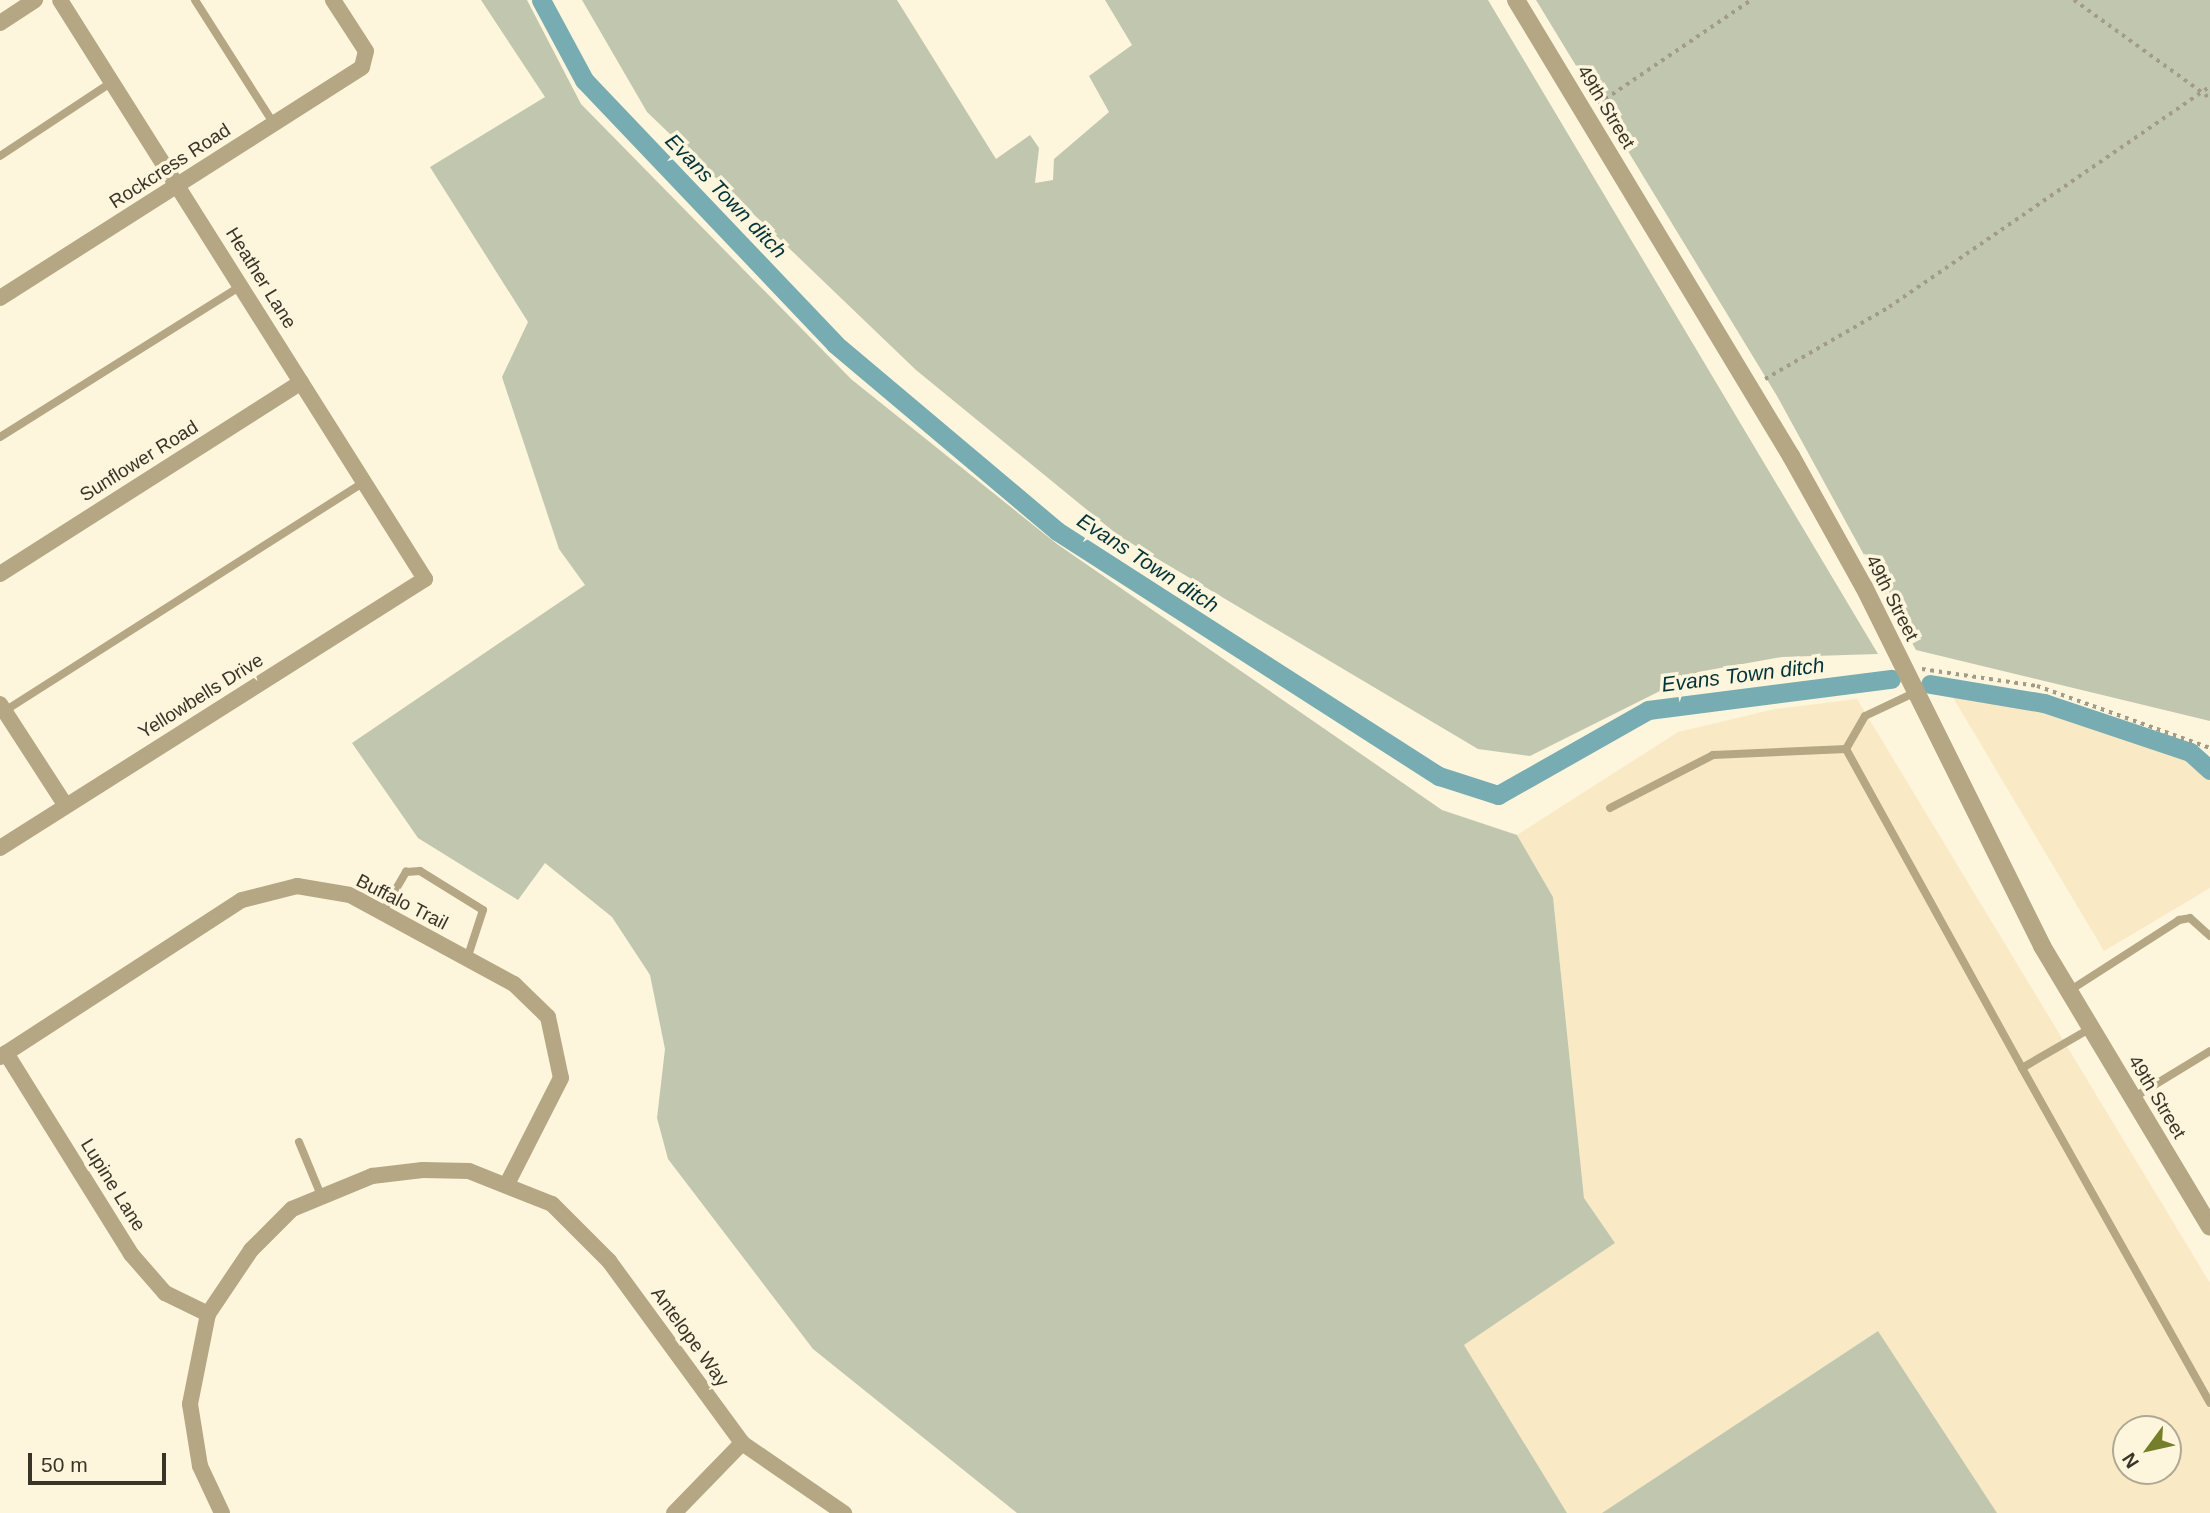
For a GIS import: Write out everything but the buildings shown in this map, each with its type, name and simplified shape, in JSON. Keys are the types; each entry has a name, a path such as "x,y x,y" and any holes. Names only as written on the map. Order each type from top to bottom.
{"street":[{"path":"0,23 35,0"},
{"name":"Heather Lane","path":"60,0 425,579"},
{"name":"Rockcress Road","path":"0,298 362,67 366,51 333,0"},
{"name":"49th Street","path":"1516,0 1751,387 1903,666 2069,991 2210,1227"},
{"name":"Sunflower Road","path":"0,574 301,382"},
{"name":"Yellowbells Drive","path":"0,848 425,579"},
{"path":"1,709 66,806"},
{"name":"Buffalo Trail","path":"3,1055 242,900 297,886 350,895 514,984 548,1017 561,1078 508,1182"},
{"name":"Lupine Lane","path":"3,1055 131,1254 165,1293 208,1314"},
{"name":"Antelope Way","path":"320,1192 372,1176 423,1170 469,1171 508,1182 551,1204 609,1261 742,1443 844,1513"},
{"path":"222,1513 200,1466 190,1404 208,1314 250,1250 320,1192"},
{"path":"674,1513 742,1443"}],"lane":[{"path":"195,0 274,124"},
{"path":"0,156 112,82"},
{"path":"0,437 241,286"},
{"path":"1,709 364,482"},
{"path":"1846,749 1865,716 1916,692"},
{"path":"1609,808 1713,755 1846,749"},
{"path":"1846,749 2210,1403"},
{"path":"382,913 406,872 420,871 483,910 467,959"},
{"path":"2069,991 2179,920 2190,918 2210,936"},
{"path":"2022,1068 2091,1028"},
{"path":"2133,1098 2210,1051"},
{"path":"299,1142 320,1192"}],"path":[{"path":"1585,113 1751,0"},
{"path":"2074,0 2199,94 2210,98"},
{"path":"1751,387 1889,307 2210,86"},
{"path":"1903,666 2037,686 2210,748"}],"shaded area":[{"path":"1952,696 2044,710 2189,756 2210,778 2210,888 2104,951"},
{"path":"1857,699 2210,1283 2210,1513 1997,1513 1878,1331 1602,1513 1567,1513 1464,1345 1615,1243 1584,1198 1553,897 1517,835 1678,732 1775,709"}],"green space":[{"path":"481,0 527,0 581,104 851,379 1057,544 1442,810 1517,835 1553,897 1584,1198 1615,1243 1464,1345 1567,1513 1017,1513 813,1349 668,1159 657,1118 665,1049 650,975 612,917 545,863 518,900 418,838 352,743 585,585 559,549 502,377 528,322 430,167 545,97"},
{"path":"582,0 897,0 996,159 1030,135 1039,148 1035,183 1053,180 1054,159 1109,112 1089,76 1132,45 1105,0 1488,0 1878,654 1782,657 1698,672 1530,756 1478,749 1119,536 916,370 647,112"},
{"path":"1536,0 2210,0 2210,721 1916,650 1777,396"},
{"path":"1878,1331 1997,1513 1602,1513"}],"waterway":[{"name":"Evans Town ditch","path":"541,0 584,80 835,344 1057,531 1439,776 1498,795 1648,710 1891,679"},
{"name":"Evans Town ditch","path":"1930,684 2044,703 2190,752 2210,770"}]}
